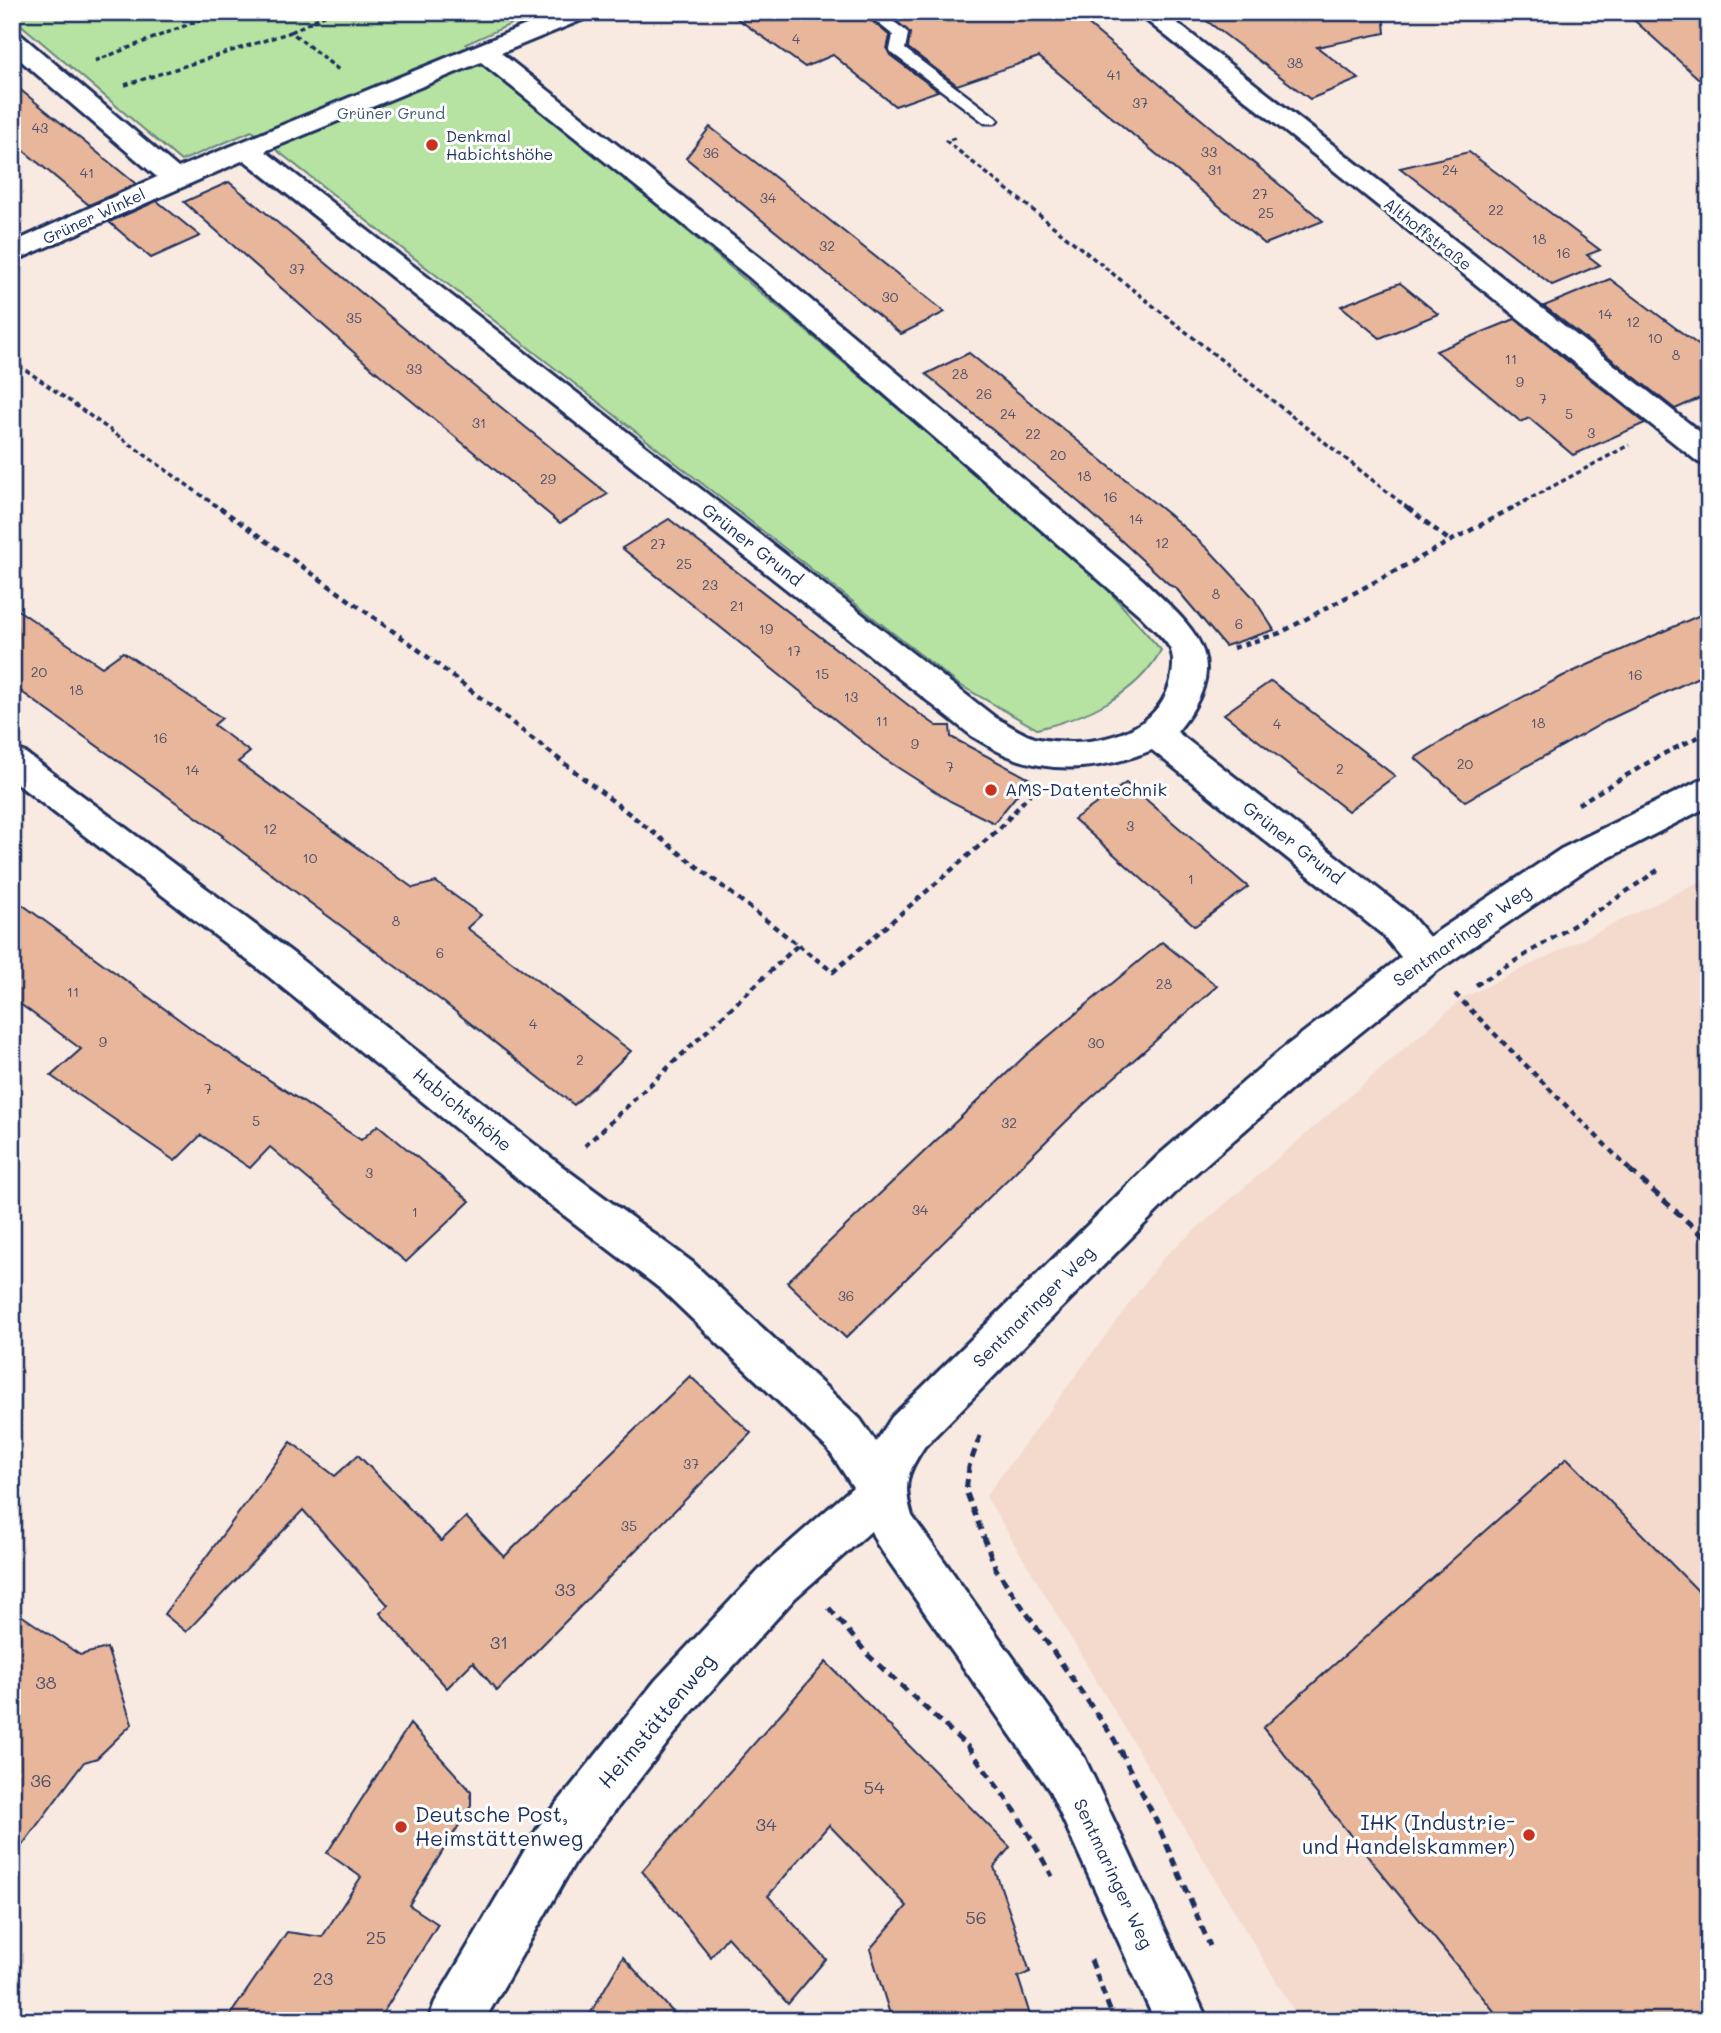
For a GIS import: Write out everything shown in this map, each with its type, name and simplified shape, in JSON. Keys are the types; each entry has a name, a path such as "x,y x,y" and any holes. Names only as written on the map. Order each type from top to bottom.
{"street":[{"path":"12,40 175,178 484,52 544,18 580,12"},
{"name":"Althoffstraße","path":"1148,12 1709,455"},
{"path":"484,52 759,271 1131,587 1186,646 1189,663"},
{"name":"Grüner Grund","path":"246,149 984,727 1028,750 1075,755 1116,749 1154,733 1174,712 1188,680 1189,663"},
{"name":"Grüner Winkel","path":"12,254 175,178"},
{"name":"Grüner Grund","path":"1154,733 1396,924 1425,959"},
{"name":"Habichtshöhe","path":"12,761 281,965 549,1180 677,1276 844,1434 882,1490"},
{"name":"Sentmaringer Weg","path":"1182,2021 1067,1774 893,1528 882,1490 892,1456 908,1432 1174,1167 1295,1062 1425,959 1574,859 1709,790"},
{"name":"Heimstättenweg","path":"454,2021 556,1844 673,1697 779,1582 812,1556 882,1490"}],"lane":[{"path":"871,12 901,34 897,50 990,120"}],"path":[{"path":"89,63 220,12"},
{"path":"81,99 291,32 330,12"},
{"path":"291,32 372,97"},
{"path":"990,120 975,130 946,141 1450,541"},
{"path":"12,360 411,643 833,972 1015,814 1036,783 1041,751"},
{"path":"1189,663 1280,633 1669,424"},
{"path":"1572,807 1661,755 1709,732"},
{"path":"1446,1004 1605,906 1669,863"},
{"path":"549,1180 798,945"},
{"path":"1425,959 1457,996 1631,1171 1709,1241"},
{"path":"982,1431 969,1467 965,1491 996,1569 1114,1739 1155,1818 1212,1951"},
{"path":"812,1556 813,1573 832,1613 869,1656 968,1747 1016,1812 1054,1879"},
{"path":"1086,1948 1114,2021"}],"shaded area":[{"path":"1709,877 1709,2021 1300,2021 986,1496 1164,1257 1463,998"}],"green space":[{"name":"Grüner Grund","path":"12,12 516,12 518,21 466,44 1094,574 1161,650 1151,666 1124,692 1091,711 1037,729 958,684 252,131 181,161 12,17"}],"building":[{"path":"728,12 861,12 890,36 887,49 890,55 938,91 895,106 833,55 805,67"},
{"path":"886,12 1073,12 1323,221 1265,244 1039,57 957,85 908,48 910,33"},
{"path":"1195,12 1383,12 1385,33 1317,47 1359,79 1310,99"},
{"path":"1625,12 1709,12 1709,88"},
{"path":"12,83 136,184 89,205 12,141"},
{"path":"710,127 945,312 901,334 686,158"},
{"path":"1469,152 1600,250 1587,255 1600,265 1552,285 1400,168"},
{"path":"229,182 608,494 560,523 488,464 367,364 184,202"},
{"path":"157,201 200,236 151,258 109,222"},
{"path":"1610,279 1709,353 1709,394 1675,409 1544,306"},
{"path":"1400,283 1438,314 1380,338 1341,306"},
{"path":"1515,319 1645,423 1573,455 1529,418 1521,422 1436,351"},
{"path":"969,353 1178,522 1212,553 1253,597 1274,630 1225,646 1175,587 926,374"},
{"path":"669,519 921,715 937,726 950,726 951,737 1030,779 994,823 950,801 883,758 622,548"},
{"path":"12,606 102,667 123,652 222,718 214,725 250,752 238,762 413,888 436,882 481,915 467,928 631,1051 574,1105 442,1001 223,836 12,685"},
{"path":"1709,611 1709,672 1610,719 1465,801 1415,758 1464,728 1563,676"},
{"path":"1271,681 1395,776 1348,811 1224,714"},
{"path":"1126,783 1248,887 1195,926 1074,819"},
{"path":"12,897 199,1034 361,1140 378,1125 470,1201 406,1262 270,1147 250,1168 201,1135 175,1161 51,1076 81,1049 12,998"},
{"path":"1162,942 1217,986 1082,1106 846,1338 787,1282 1026,1055"},
{"path":"690,1376 751,1433 497,1691 473,1662 447,1688 380,1613 388,1605 303,1510 186,1632 164,1614 291,1442 335,1476 358,1455 441,1541 466,1517 504,1557"},
{"name":"IHK (Industrie- und Handelskammer)","path":"1567,1458 1709,1602 1709,2021 1502,2021 1263,1728"},
{"path":"12,1609 80,1655 107,1648 132,1724 97,1758 84,1762 12,1859"},
{"path":"826,1662 1010,1847 994,1867 1030,1972 1018,1977 1032,2021 892,2021 870,1949 907,1906 829,1825 768,1896 826,1959 788,2004 727,1937 711,1957 642,1871"},
{"path":"410,1724 471,1791 471,1806 409,1905 438,1924 378,2021 226,2021 287,1932 322,1937 361,1877 327,1853"},
{"path":"623,1957 681,2021 586,2021"}],"place":[{"name":"Denkmal Habichtshöhe","path":"432,145"},
{"name":"AMS-Datentechnik","path":"991,790"},
{"name":"Deutsche Post, Heimstättenweg","path":"401,1827"},
{"name":"IHK (Industrie- und Handelskammer)","path":"1529,1835"}]}
